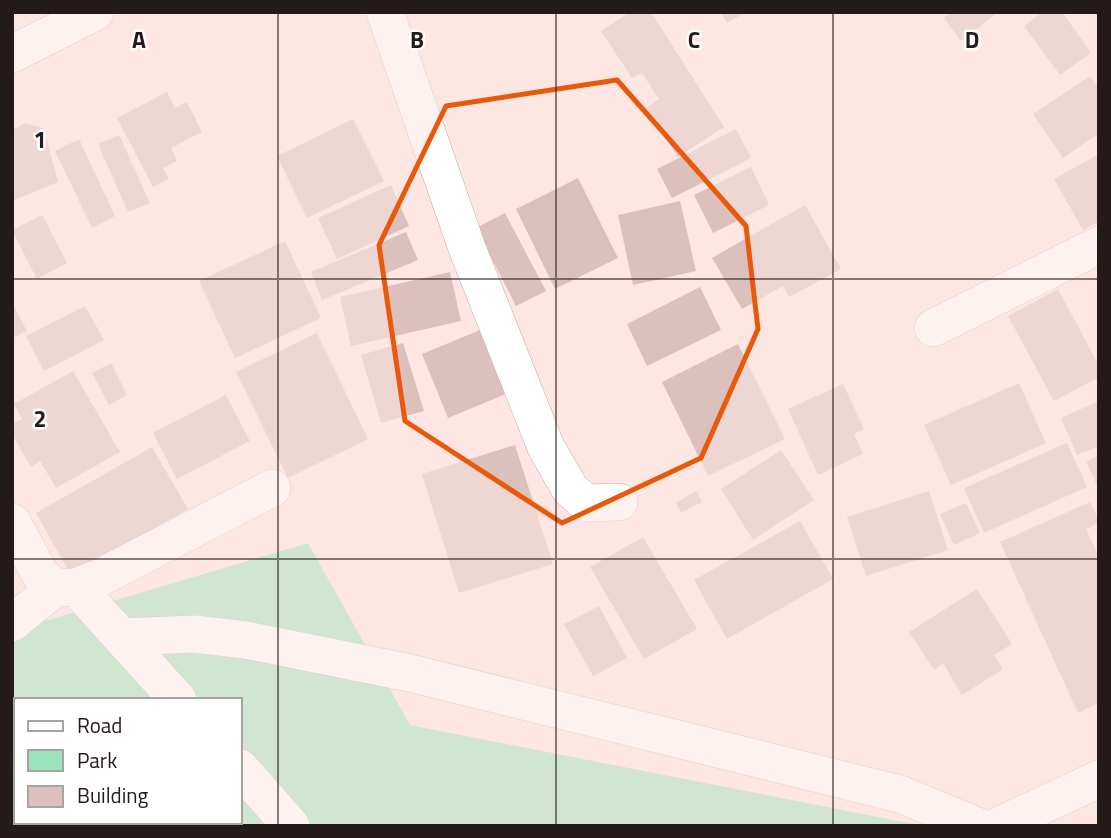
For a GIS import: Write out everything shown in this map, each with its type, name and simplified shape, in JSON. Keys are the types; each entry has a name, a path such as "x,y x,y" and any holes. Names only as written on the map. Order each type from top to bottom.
{"street":[{"path":"12,54 95,12"},
{"path":"386,12 467,248 546,447 570,489 586,503 619,502"},
{"path":"933,328 1099,245"},
{"path":"12,623 66,588 101,577 272,488"},
{"path":"12,522 40,574 66,588 121,637 176,698"},
{"path":"121,637 194,635 246,640 410,673 900,794 977,826"},
{"path":"242,770 291,826"},
{"path":"998,826 1099,779"}],"highlighted area":[{"path":"617,80 746,226 758,329 701,458 562,523 405,421 379,245 446,106"}],"green space":[{"path":"308,543 410,725 924,826 12,826 12,631"}],"building":[{"path":"630,12 651,12 724,127 678,157 646,108 659,99 642,73 632,78 601,31"},
{"path":"721,12 746,12 727,23"},
{"path":"951,12 998,12 961,41 944,18"},
{"path":"1043,12 1062,12 1091,53 1060,75 1024,26"},
{"path":"1090,76 1099,89 1099,133 1063,158 1033,114"},
{"path":"167,92 175,108 187,102 202,132 171,148 177,161 163,168 169,179 153,187 117,118"},
{"path":"353,119 384,181 307,218 277,156"},
{"path":"26,123 44,129 58,182 12,201 12,130"},
{"path":"736,129 751,158 672,198 657,169"},
{"path":"119,135 150,203 128,212 98,144"},
{"path":"79,139 115,216 92,228 55,151"},
{"path":"1099,154 1099,221 1083,230 1054,179"},
{"path":"751,167 769,205 713,233 694,195"},
{"path":"578,178 618,258 555,289 516,209"},
{"path":"391,185 409,226 337,259 318,218"},
{"path":"680,201 696,271 633,285 618,215"},
{"path":"805,205 841,269 789,297 783,286 742,309 712,258"},
{"path":"505,213 546,291 516,306 476,228"},
{"path":"42,215 67,263 37,279 12,230"},
{"path":"406,232 418,260 322,300 311,272"},
{"path":"285,241 321,318 235,358 199,281"},
{"path":"450,272 461,321 351,346 340,297"},
{"path":"700,287 721,330 647,366 627,324"},
{"path":"1058,289 1099,366 1099,377 1054,401 1008,316"},
{"path":"12,302 27,331 12,338"},
{"path":"85,306 104,340 44,371 26,336"},
{"path":"480,330 506,394 448,418 422,354"},
{"path":"317,333 368,439 288,478 236,372"},
{"path":"403,343 424,411 381,423 361,355"},
{"path":"738,344 785,439 708,476 662,382"},
{"path":"111,363 127,395 109,405 92,373"},
{"path":"73,371 120,452 56,488 40,461 31,467 12,434 12,424 22,419 14,404"},
{"path":"1019,383 1046,443 951,485 924,425"},
{"path":"843,384 864,429 854,434 863,454 818,475 788,409"},
{"path":"226,395 250,441 177,479 153,433"},
{"path":"1099,401 1099,446 1077,455 1061,418"},
{"path":"1067,443 1087,487 984,533 964,488"},
{"path":"515,445 553,564 459,593 422,474"},
{"path":"152,447 188,509 71,575 36,513"},
{"path":"781,450 814,500 753,540 721,489"},
{"path":"1099,455 1099,481 1096,483 1086,462"},
{"path":"696,491 702,502 681,513 676,503"},
{"path":"929,491 948,550 866,576 847,517"},
{"path":"1090,502 1099,520 1099,523 1086,529 1099,557 1099,703 1078,713 1000,542"},
{"path":"966,503 980,533 954,545 940,514"},
{"path":"800,521 833,579 727,639 694,580"},
{"path":"643,537 697,629 644,659 590,567"},
{"path":"977,589 1012,644 994,655 1003,669 962,695 943,663 934,670 909,632"},
{"path":"599,606 627,658 593,676 564,624"}]}
